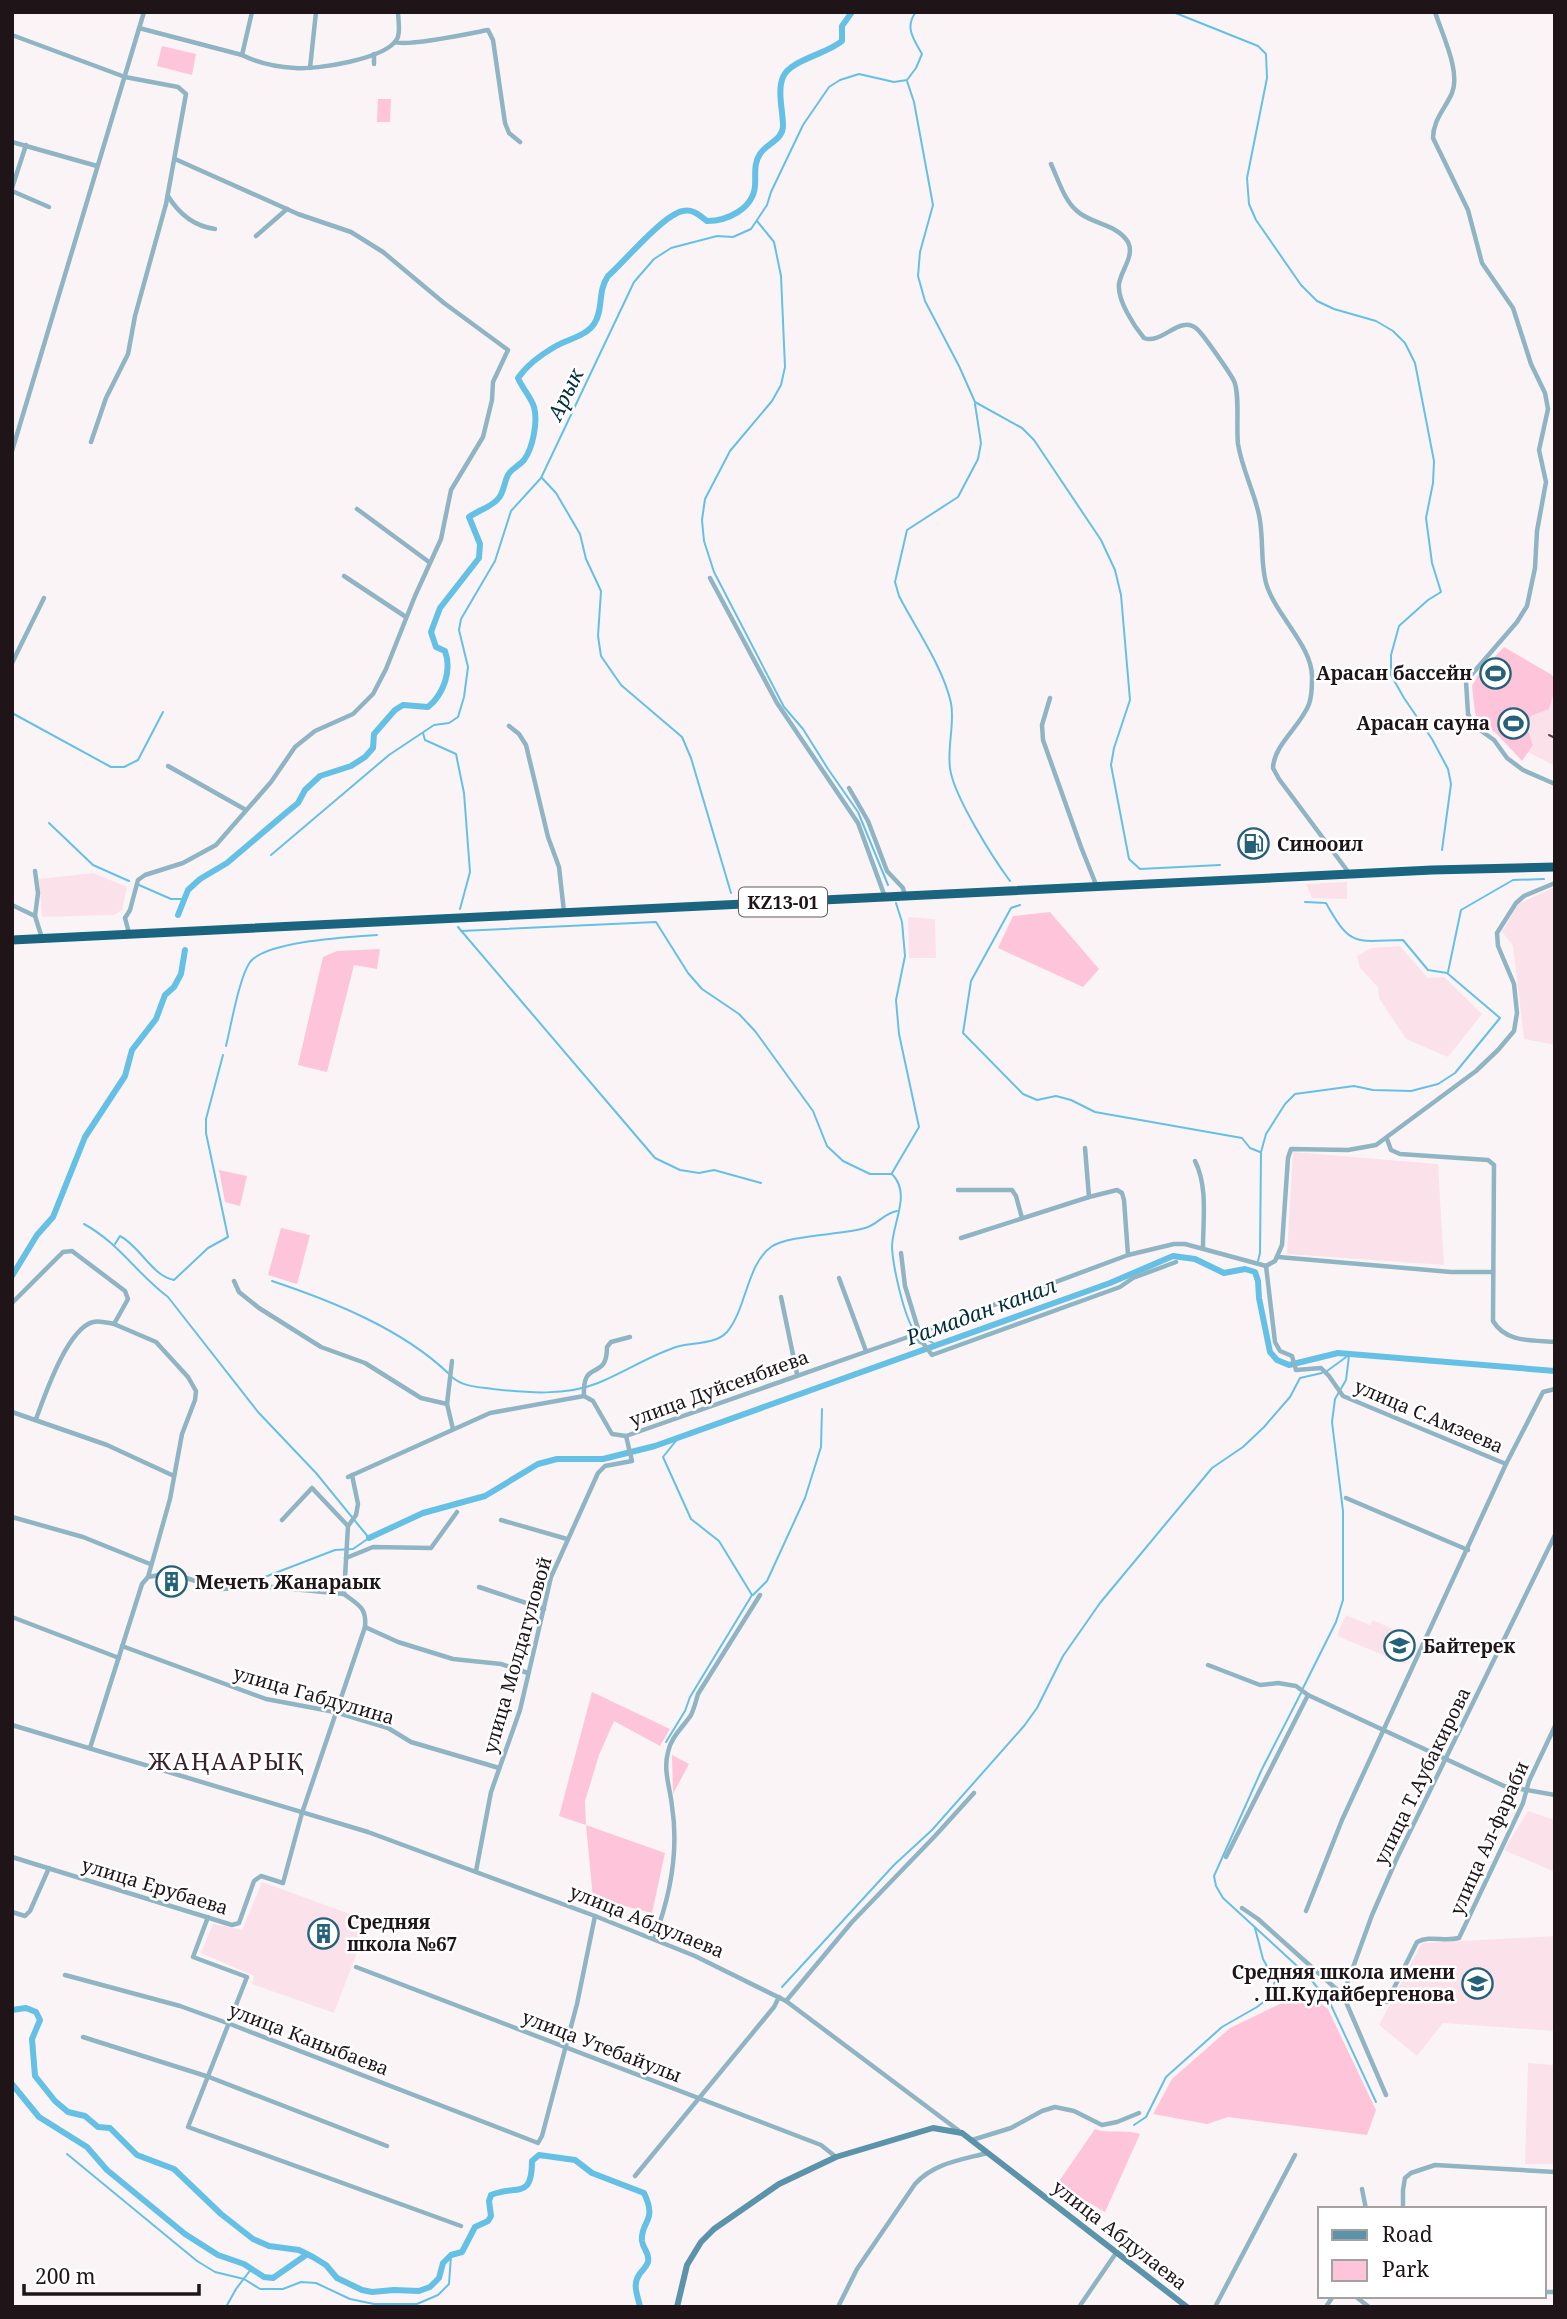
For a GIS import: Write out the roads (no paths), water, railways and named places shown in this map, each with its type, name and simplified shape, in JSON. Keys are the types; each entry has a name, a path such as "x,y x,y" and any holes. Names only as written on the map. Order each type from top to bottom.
{"highway":[{"name":"KZ13-01","path":"12,940 1554,865"}],"main road":[{"path":"677,2307 687,2265 701,2242 714,2229 779,2183 836,2157 933,2128 962,2133"},
{"name":"улица Абдулаева","path":"962,2133 1187,2307"}],"street":[{"path":"12,451 144,12"},
{"path":"242,55 252,12"},
{"path":"310,68 316,12"},
{"path":"395,42 398,34 398,12"},
{"path":"1435,12 1456,78 1453,92 1433,127 1433,138 1468,210 1482,263 1513,308 1531,364 1545,393 1548,409 1539,450 1546,482 1536,531 1535,568 1527,606 1517,622 1466,681 1468,715 1473,725 1494,740 1507,758 1555,784"},
{"path":"139,28 275,66 310,68 374,54 395,42 406,43 488,30 493,40 505,123 509,133 520,142"},
{"path":"12,35 125,76 178,87 186,94 167,195 135,316 128,354 106,398 91,442"},
{"path":"374,54 374,64"},
{"path":"12,142 97,166"},
{"path":"26,145 12,190 49,207"},
{"path":"129,935 125,918 130,910 138,880 145,875 183,863 224,838 271,782 295,747 315,731 353,714 373,694 441,539 451,490 483,437 492,400 492,382 508,350 371,244 351,232 287,209 175,159"},
{"path":"1051,164 1072,206 1086,218 1114,229 1128,243 1130,251 1119,288 1132,319 1144,338 1153,339 1182,325 1194,326 1235,382 1238,443 1242,465 1259,515 1261,559 1266,585 1280,614 1304,652 1312,673 1308,706 1278,752 1274,771 1352,876"},
{"path":"167,195 174,206 196,225 215,229"},
{"path":"256,236 287,209"},
{"path":"357,509 429,562"},
{"path":"344,576 406,617"},
{"path":"710,578 777,704 854,816 885,898"},
{"path":"12,663 44,598"},
{"path":"1050,698 1042,725 1043,740 1098,887"},
{"path":"509,726 519,734 526,746 548,837 559,867 564,913"},
{"path":"168,766 246,810"},
{"path":"849,788 868,821 887,871 903,888 905,897"},
{"path":"35,871 38,893 35,916 42,939"},
{"path":"1266,1266 1277,1257 1282,1245 1288,1158 1292,1149 1348,1150 1376,1145 1476,1072 1514,1031 1517,1013 1514,984 1498,946 1497,933 1516,902 1555,883"},
{"path":"12,905 35,916"},
{"path":"1387,1139 1391,1150 1400,1154 1488,1160 1494,1165 1493,1321 1498,1329 1518,1339 1555,1342"},
{"path":"1085,1147 1089,1197"},
{"path":"1195,1161 1201,1173 1204,1203 1203,1248"},
{"path":"958,1190 1012,1190 1022,1218"},
{"path":"961,1238 1116,1191 1122,1193 1128,1255"},
{"name":"улица Дуйсенбиева","path":"584,1396 593,1401 612,1434 626,1436 908,1337 1128,1255 1174,1244 1203,1248 1266,1266"},
{"path":"12,1303 63,1252 72,1251 125,1290 128,1299 114,1324"},
{"path":"901,1253 905,1286 919,1332"},
{"path":"1277,1257 1451,1272 1492,1272"},
{"path":"908,1337 923,1343 932,1355 1120,1287 1133,1278 1177,1262"},
{"name":"улица С.Амзеева","path":"1266,1266 1275,1342 1280,1351 1292,1356 1296,1370 1321,1368 1343,1396 1506,1464 1543,1392 1552,1389"},
{"path":"838,1278 866,1351"},
{"path":"234,1281 239,1292 259,1308 321,1347 365,1363 422,1398 447,1404"},
{"path":"781,1297 797,1374"},
{"path":"36,1419 63,1351 87,1325 95,1321 114,1324 156,1342 188,1377 196,1391 182,1434 170,1499 148,1577 142,1584 90,1748"},
{"path":"344,1594 348,1526 356,1516 358,1504 350,1476 491,1413 584,1396 583,1380 587,1374 604,1366 607,1347 611,1342 630,1337"},
{"path":"452,1362 447,1404 453,1429"},
{"path":"12,1412 107,1444 173,1476"},
{"name":"улица Молдагуловой","path":"476,1871 491,1792 520,1710 551,1577 598,1473 605,1466 632,1461 626,1436"},
{"path":"1306,1911 1382,1730 1506,1464"},
{"path":"282,1520 312,1488 348,1526"},
{"path":"1346,1499 1468,1550"},
{"path":"346,1558 373,1547 431,1548 457,1512"},
{"path":"12,1517 83,1537 150,1564"},
{"path":"501,1520 567,1539"},
{"name":"улица Т.Аубакирова","path":"1343,1995 1372,1915 1555,1535"},
{"path":"148,1577 171,1573 220,1588 272,1587 344,1594 367,1615 365,1627 398,1642 453,1658 501,1664 528,1673"},
{"path":"479,1587 544,1609"},
{"path":"654,1939 674,1866 672,1806 666,1783 668,1752 674,1738 693,1712 698,1695 760,1595"},
{"path":"12,1617 118,1658"},
{"name":"улица Ерубаева","path":"12,1857 232,1925 239,1923 254,1881 261,1876 283,1883 302,1813 365,1627"},
{"name":"улица Габдулина","path":"122,1646 266,1699 335,1712 388,1728 411,1742 499,1768"},
{"path":"1208,1665 1260,1685 1278,1683 1296,1686 1308,1695 1504,1786 1555,1795"},
{"path":"1226,1857 1308,1695"},
{"name":"улица Абдулаева","path":"12,1725 368,1832 695,1956 786,2001 962,2133"},
{"name":"улица Ал-фараби","path":"1387,2002 1417,1942 1427,1937 1459,1937 1523,1803 1555,1726"},
{"path":"786,2001 852,1922 974,1793"},
{"path":"12,1912 25,1916 30,1911 49,1868"},
{"path":"1242,1908 1258,1919 1343,1995 1386,2095"},
{"path":"565,2048 595,1916"},
{"path":"208,1917 193,1957 247,1978 188,2127 461,2227"},
{"name":"улица Утебайулы","path":"356,1967 821,2145 836,2157"},
{"name":"улица Каныбаева","path":"65,1975 180,2006 538,2143 565,2048"},
{"path":"635,2176 774,2007 779,1997"},
{"path":"83,2036 209,2077 387,2146"},
{"path":"971,2140 1011,2128 1042,2111 1055,2108 1074,2111 1102,2124 1117,2122 1139,2113"},
{"path":"838,2307 857,2269 925,2172 988,2153"},
{"path":"1215,2307 1295,2155"},
{"path":"1403,2207 1405,2178 1411,2173 1435,2165 1555,2172"},
{"path":"1362,2189 1366,2207"},
{"path":"1079,2307 1116,2253"}],"waterway":[{"path":"178,915 188,890 200,879 227,863 298,803 305,790 320,776 351,766 365,757 373,748 374,734 395,710 403,705 428,707 434,702 442,689 448,666 445,651 436,647 431,632 440,608 479,558 480,544 469,517 500,497 508,475 524,460 532,442 535,427 534,407 518,378 530,364 545,353 591,328 599,312 608,276 666,220 683,211 696,213 707,221 723,219 744,207 753,194 758,158 782,131 780,95 783,77 793,66 842,41 842,26 852,12"},
{"name":"Арык","path":"271,855 389,755 434,725 449,723 458,717 468,667 459,630 461,619 495,561 511,511 541,478 634,282 654,259 671,248 717,236 733,237 751,229 767,205 803,125 829,87 859,74 894,82 907,80 922,54 913,39 911,28 916,12"},
{"path":"1173,12 1258,46 1266,54 1267,78 1247,178 1249,204 1256,220 1301,285 1317,301 1334,309 1376,321 1393,331 1405,343 1415,363 1434,461 1426,518 1432,563 1441,592 1399,626 1391,655 1391,675 1448,769 1451,784 1442,850"},
{"path":"907,81 914,102 933,205 920,252 918,276 925,301 975,402 1022,428 1034,440 1101,540 1115,570 1121,595 1130,700 1111,765 1129,859 1140,869 1220,865"},
{"path":"757,221 774,242 781,276 785,367 781,385 772,401 730,451 705,499 702,520 704,541 714,572 784,707 803,729 858,812 888,885"},
{"path":"975,404 981,443 978,459 958,497 907,530 895,582 899,596 936,662 947,689 952,711 949,760 958,794 1010,881"},
{"path":"542,478 556,493 580,534 586,559 601,591 598,636 601,656 621,685 682,737 691,758 731,893"},
{"path":"12,713 111,767 124,767 138,760 163,712"},
{"path":"423,733 425,740 456,754 464,793 470,872 460,909"},
{"path":"49,823 93,865 129,881"},
{"path":"1448,972 1461,910 1513,880 1544,879"},
{"path":"139,885 171,899 184,899"},
{"path":"1258,1261 1261,1152 1266,1134 1285,1104 1295,1094 1354,1086 1373,1090 1411,1091 1438,1084 1455,1073 1500,1018 1447,973 1428,970 1403,940 1356,939 1342,928 1326,903 1305,902"},
{"path":"892,1173 919,1127 899,1034 896,1000 905,956 902,922 896,903"},
{"path":"1020,905 1011,908 971,981 963,1033 1023,1094 1037,1100 1056,1096 1095,1112 1242,1138 1250,1148 1260,1152"},
{"path":"461,931 656,922 688,973 702,989 739,1014 755,1031 813,1111 827,1146 843,1161 870,1174 892,1174 898,1182 901,1200 893,1238 893,1256 903,1304 915,1332"},
{"path":"458,927 655,1158 680,1170 699,1173 714,1170 761,1183"},
{"path":"226,1046 242,979 250,962 259,955 310,941 377,935"},
{"path":"12,1276 37,1235 53,1217 85,1137 125,1076 132,1050 156,1019 165,995 174,987 181,974 185,950"},
{"path":"115,1244 120,1236 159,1273 174,1280 208,1248 228,1237 206,1133 206,1119 223,1055"},
{"path":"452,1377 471,1386 506,1390 573,1390 598,1383 676,1347 716,1339 727,1332 733,1323 757,1264 771,1247 789,1240 865,1228 897,1211"},
{"path":"84,1224 108,1240 168,1297 258,1412 316,1473 369,1538 353,1549 335,1550 249,1583"},
{"name":"Рамадан канал","path":"369,1538 423,1513 485,1496 538,1464 557,1459 603,1459 655,1446 1110,1283 1173,1256 1195,1259 1224,1273 1245,1269 1255,1272 1270,1352 1277,1360 1289,1365 1338,1353 1555,1371"},
{"path":"272,1281 342,1307 388,1330 430,1357 448,1373"},
{"path":"920,1335 936,1345"},
{"path":"1327,1371 1349,1355"},
{"path":"1303,1688 1336,1622 1343,1600 1343,1511 1332,1422 1335,1399 1346,1380 1349,1356"},
{"path":"782,1987 894,1865 932,1830 1024,1726 1037,1708 1063,1656 1100,1603 1212,1468 1243,1447 1264,1427 1290,1397 1300,1378 1322,1373"},
{"path":"753,1595 767,1581 805,1498 821,1447 822,1409"},
{"path":"666,1742 752,1595 719,1541 691,1519 663,1457 679,1437"},
{"path":"1301,1693 1262,1769 1214,1876 1223,1898 1308,1976 1330,2003 1376,2102"},
{"path":"1134,2125 1146,2117 1166,2077 1222,2027 1270,1997 1275,1981 1263,1959 1255,1928"},
{"path":"12,2010 26,2008 36,2012 40,2020 32,2039 35,2076 55,2101 68,2112 85,2116 98,2127 110,2128 137,2155 174,2169 221,2214 253,2239 269,2246 299,2250 326,2265 337,2278 362,2290 419,2291 430,2287 439,2278 443,2263 451,2255 462,2252 475,2227 488,2221 491,2216 491,2195 526,2186 532,2161 539,2155 575,2160 592,2173 644,2193 649,2216 643,2229 642,2241 648,2259 636,2283 640,2307"},
{"path":"12,2084 39,2117 87,2147 107,2170 185,2234 218,2255 244,2264 264,2277 273,2278 306,2255"},
{"path":"67,2154 197,2261 215,2272 244,2279 260,2289 283,2289 301,2282 316,2283 350,2299 374,2304 417,2304 438,2295 449,2284 451,2255"},
{"path":"226,2307 252,2268"}],"railway":[{"path":"1549,735 1555,738"}],"place":[{"name":"Арасан бассейн","path":"1495,673"},
{"name":"Арасан сауна","path":"1513,723"},
{"name":"Синооил","path":"1254,844"},
{"name":"Мечеть Жанараык","path":"172,1582"},
{"name":"Байтерек","path":"1400,1646"},
{"name":"Средняя школа №67","path":"324,1933"},
{"name":"Средняя школа имени . Ш.Кудайбергенова","path":"1478,1983"}],"district":[{"name":"ЖАҢААРЫҚ","path":"227,1761"}]}
